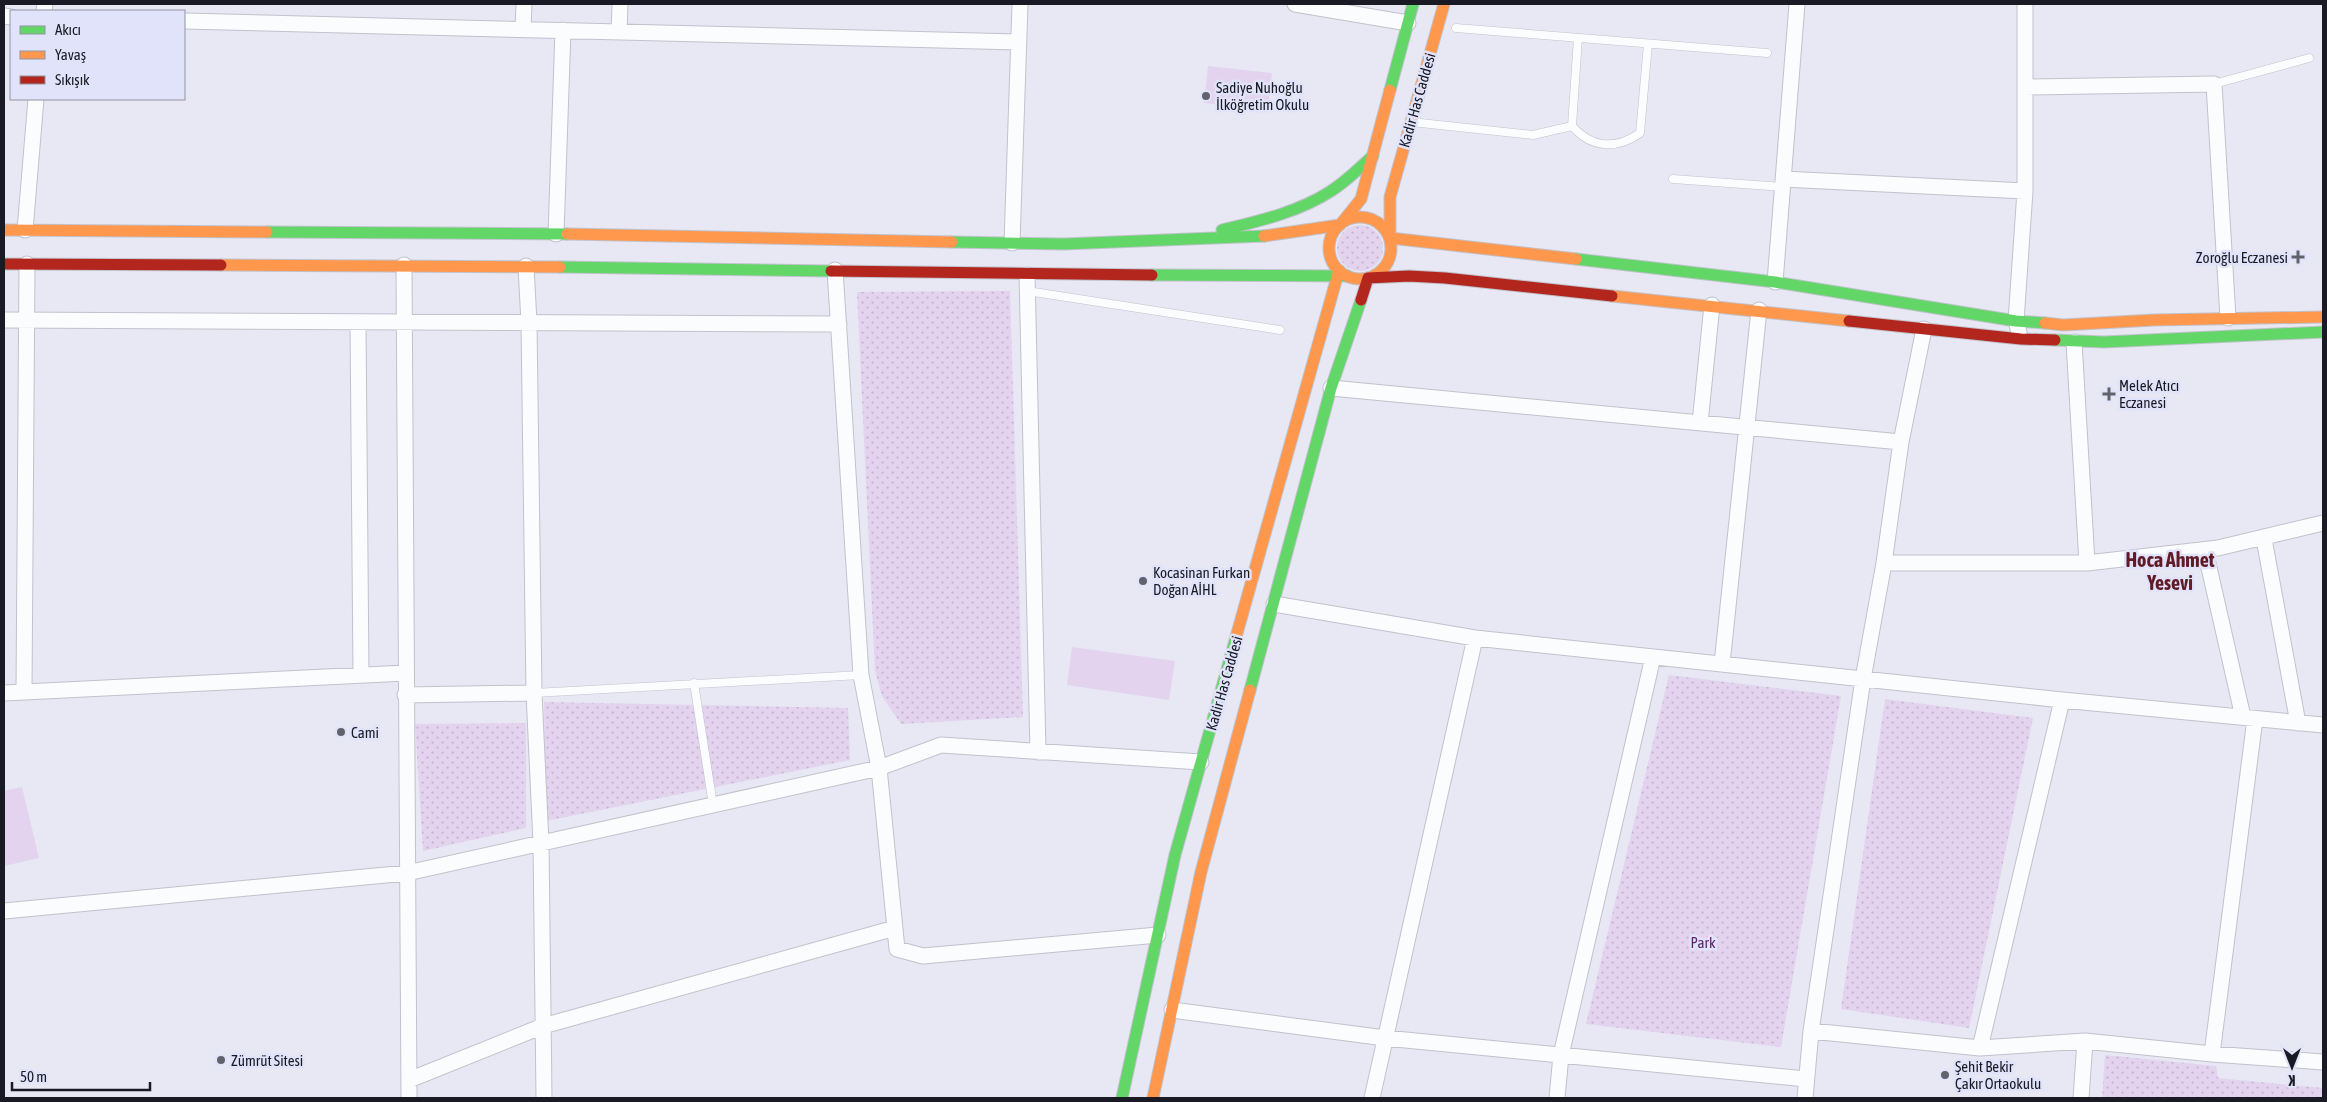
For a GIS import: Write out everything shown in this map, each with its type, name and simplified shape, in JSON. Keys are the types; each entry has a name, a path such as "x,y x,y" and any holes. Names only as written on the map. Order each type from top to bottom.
{"street":[{"path":"522,29 524,4"},
{"path":"619,32 620,4"},
{"path":"1012,243 1020,4"},
{"path":"1295,4 1408,22"},
{"name":"Kadir Has Caddesi","path":"1340,224 1358,205 1363,192 1413,4"},
{"name":"Kadir Has Caddesi","path":"1390,238 1390,197 1444,4"},
{"path":"1775,282 1797,4"},
{"path":"2021,339 2016,321 2025,191 2025,4"},
{"path":"185,21 1018,42"},
{"path":"556,234 563,30"},
{"path":"2026,87 2214,84 2228,318"},
{"path":"25,230 36,100"},
{"path":"1175,240 1263,220 1302,206 1332,190 1373,156"},
{"path":"1783,183 2025,191"},
{"path":"4,230 556,234 1064,244 1277,235 1340,224 1358,217 1368,218 1377,222 1390,238 1390,256 1385,266 1378,273 1368,278"},
{"path":"1340,224 1330,242 1330,252 1333,262 1341,274"},
{"path":"1390,238 1775,282 2016,321 2063,325 2228,318 2323,317"},
{"path":"4,264 526,266 835,270 1027,275 1341,274 1358,279 1409,276 1445,278 2021,339 2074,342 2323,332"},
{"path":"24,692 27,264"},
{"path":"404,266 405,695 409,1098"},
{"path":"526,266 529,323 534,693 541,843 544,1098"},
{"path":"835,270 861,676 879,768 897,949 922,956 1158,935"},
{"name":"Kadir Has Caddesi","path":"1122,1098 1175,855 1341,274"},
{"path":"1027,275 1038,752"},
{"name":"Kadir Has Caddesi","path":"1153,1098 1201,872 1331,388 1368,278"},
{"path":"1700,423 1712,305"},
{"path":"1722,664 1759,310"},
{"path":"4,320 839,324"},
{"path":"358,322 361,676"},
{"path":"1805,1098 1811,1031 1863,679 1884,563 1901,442 1924,329"},
{"path":"2074,342 2087,563"},
{"path":"1331,388 1901,442"},
{"path":"1884,563 2087,563 2205,550 2264,539 2323,523"},
{"path":"2264,539 2298,722"},
{"path":"2205,550 2249,718 2212,1054"},
{"path":"1274,604 1475,638 2062,700 2323,725"},
{"path":"1372,1098 1475,638"},
{"path":"1557,1098 1561,1055 1653,656"},
{"path":"4,693 406,673"},
{"path":"405,695 534,693"},
{"path":"1980,1048 2062,700"},
{"path":"4,911 407,873 879,768 941,746 1202,762"},
{"path":"409,1080 543,1026 895,928"},
{"path":"1172,1010 1385,1038 1806,1079"},
{"path":"1811,1031 1980,1048 2085,1041 2212,1054 2323,1062"},
{"path":"2081,1098 2085,1041"}],"lane":[{"path":"1456,28 1768,53"},
{"path":"1572,126 1578,38"},
{"path":"1572,126 1586,139 1604,145 1623,143 1640,133 1648,44"},
{"path":"2214,84 2309,58"},
{"path":"1411,122 1533,135 1572,126"},
{"path":"1672,179 1783,183"},
{"path":"1027,291 1280,330"},
{"path":"534,693 694,683 861,676"},
{"path":"694,683 714,805"}],"green space":[{"path":"1208,66 1272,73 1268,110 1204,103"},
{"path":"1360,225 1373,229 1379,235 1383,248 1379,261 1373,267 1360,271 1347,267 1341,261 1337,248 1341,235 1347,229"},
{"path":"1010,291 1023,717 901,724 882,696 875,671 857,292"},
{"path":"1072,647 1175,661 1169,700 1067,685"},
{"name":"Park","path":"1669,675 1841,696 1781,1047 1586,1024"},
{"path":"1885,699 2033,718 1969,1028 1841,1009"},
{"path":"544,702 848,708 850,760 546,821"},
{"path":"526,723 526,828 423,851 415,724"},
{"path":"22,787 39,858 4,866 4,791"},
{"path":"2105,1055 2216,1066 2218,1078 2323,1088 2323,1098 2102,1098"}],"traffic: fast":[{"path":"1390,90 1413,4"},
{"path":"1222,230 1278,215 1306,205 1342,183 1373,156"},
{"path":"267,232 567,234"},
{"path":"952,242 1064,244 1264,236"},
{"path":"1576,259 1775,282 2016,321 2045,323"},
{"path":"560,267 831,271"},
{"path":"1152,275 1348,276"},
{"path":"1250,690 1331,388 1361,300"},
{"path":"2055,340 2104,342 2323,332"},
{"path":"1122,1098 1175,855 1236,637"}],"traffic: slow":[{"path":"1444,4 1390,197 1390,238 1576,259"},
{"path":"1264,236 1340,225 1361,199 1390,90"},
{"path":"1360,217 1372,220 1382,226 1388,236 1391,248 1388,260 1382,270 1372,276 1360,279 1348,276 1338,270 1332,260 1329,248 1332,236 1338,226 1348,220 1360,217"},
{"path":"4,230 267,232"},
{"path":"567,234 952,242"},
{"path":"221,265 560,267"},
{"path":"1236,637 1339,270"},
{"path":"1612,296 1849,321"},
{"path":"2045,323 2063,325 2154,320 2323,317"},
{"path":"1153,1098 1201,872 1250,690"}],"traffic: jam":[{"path":"4,264 221,265"},
{"path":"831,271 1152,275"},
{"path":"1361,300 1368,278 1409,276 1445,278 1612,296"},
{"path":"1849,321 2021,339 2055,340"}],"place":[{"name":"Sadiye Nuhoğlu İlköğretim Okulu","path":"1206,96"},
{"name":"Zoroğlu Eczanesi","path":"2298,257"},
{"name":"Melek Atıcı Eczanesi","path":"2109,394"},
{"name":"Kocasinan Furkan Doğan AİHL","path":"1143,581"},
{"name":"Cami","path":"341,732"},
{"name":"Zümrüt Sitesi","path":"221,1060"},
{"name":"Şehit Bekir Çakır Ortaokulu","path":"1945,1075"}],"district":[{"name":"Hoca Ahmet Yesevi","path":"2170,570"}]}
